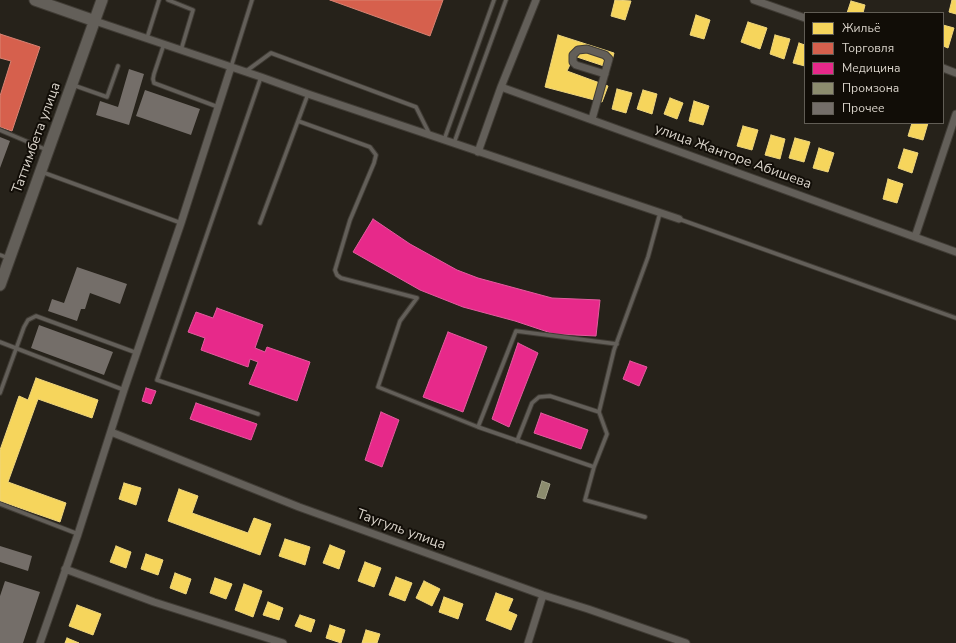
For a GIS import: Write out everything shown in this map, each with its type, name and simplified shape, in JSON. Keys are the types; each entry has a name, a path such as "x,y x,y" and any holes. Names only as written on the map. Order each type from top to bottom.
{"main road":[{"path":"35,0 95,21"},
{"name":"Таттимбета улица","path":"0,285 5,256 41,172 102,0"}],"street":[{"path":"478,152 501,87 536,0"},
{"path":"754,0 804,18"},
{"path":"95,21 430,136 679,218"},
{"path":"592,119 605,74 609,59 605,55 587,49 578,50 573,55 573,62 576,65 605,74"},
{"path":"40,643 78,534 110,432 181,223 231,67"},
{"path":"944,68 956,73"},
{"name":"улица Жанторе Абишева","path":"501,87 956,252"},
{"path":"915,237 956,114"},
{"name":"Таугуль улица","path":"110,432 299,507 543,595 686,643"},
{"path":"65,569 154,602 283,643"},
{"path":"528,643 543,595"}],"lane":[{"path":"147,38 159,0"},
{"path":"168,0 193,10 181,50"},
{"path":"231,67 252,0"},
{"path":"444,140 494,0"},
{"path":"454,144 506,0"},
{"path":"164,44 154,74 154,83 218,107"},
{"path":"245,72 271,53 416,107 430,136"},
{"path":"72,84 107,96 118,66"},
{"path":"258,414 157,380 261,77"},
{"path":"260,223 308,94"},
{"path":"298,121 370,147 376,154 374,163 350,220 335,270 337,275 341,278 417,298 400,321 378,387 478,427 594,467"},
{"path":"0,130 48,151"},
{"path":"41,172 181,223"},
{"path":"645,517 585,500 594,467 607,434 599,412 617,344 648,257 661,212"},
{"path":"679,218 956,318"},
{"path":"0,393 24,327 28,320 36,316 137,353"},
{"path":"478,427 516,331 617,344"},
{"path":"0,342 124,390"},
{"path":"517,441 532,403 540,397 550,396 599,412"},
{"path":"0,504 78,534"}],"building: Жильё":[{"path":"615,0 631,1 625,20 611,16"},
{"path":"952,0 956,0 956,14 949,12"},
{"path":"851,1 865,5 863,12 847,12"},
{"path":"696,15 710,20 704,39 690,35"},
{"path":"748,22 767,28 760,49 741,42"},
{"path":"944,25 954,28 948,48 944,46"},
{"path":"558,35 614,53 610,68 574,56 567,71 608,86 602,102 545,87"},
{"path":"775,35 790,39 784,59 770,54"},
{"path":"799,43 804,45 804,66 793,63"},
{"path":"617,89 632,93 626,113 612,109"},
{"path":"643,90 657,94 652,114 637,109"},
{"path":"670,98 683,103 677,119 664,114"},
{"path":"694,101 709,106 703,125 689,121"},
{"path":"912,124 928,124 923,140 908,136"},
{"path":"743,126 758,130 752,150 737,146"},
{"path":"771,135 785,139 780,159 765,155"},
{"path":"795,138 810,142 804,162 789,158"},
{"path":"819,148 834,153 828,172 813,168"},
{"path":"904,149 918,153 912,173 898,168"},
{"path":"888,179 903,184 897,203 883,199"},
{"path":"36,378 98,400 92,418 38,399 8,482 66,503 60,522 0,501 0,450 19,396 28,400"},
{"path":"124,483 141,488 136,505 119,499"},
{"path":"179,489 198,496 192,513 248,533 254,518 271,524 260,555 168,521"},
{"path":"285,539 310,547 305,565 279,556"},
{"path":"330,545 345,551 339,569 323,563"},
{"path":"116,546 131,552 126,568 110,562"},
{"path":"146,554 163,560 158,575 141,569"},
{"path":"365,562 381,568 374,587 358,581"},
{"path":"175,573 191,579 186,594 170,588"},
{"path":"396,577 412,583 405,601 389,595"},
{"path":"215,578 232,584 226,599 210,593"},
{"path":"424,581 440,589 432,606 416,598"},
{"path":"244,584 262,591 253,617 235,610"},
{"path":"496,593 513,599 508,611 517,615 511,630 486,620"},
{"path":"444,597 463,604 458,619 439,612"},
{"path":"268,602 283,608 279,620 263,615"},
{"path":"77,605 101,614 93,635 69,626"},
{"path":"300,615 315,620 311,632 295,626"},
{"path":"330,625 345,630 341,643 326,638"},
{"path":"366,630 380,634 377,643 362,643"},
{"path":"67,638 79,643 65,643"}],"building: Торговля":[{"path":"330,0 443,0 430,36"},
{"path":"0,34 40,47 12,131 0,127 0,96 11,61 0,58"}],"building: Медицина":[{"path":"373,219 410,244 457,270 478,278 552,298 600,300 596,336 554,334 515,321 463,307 420,290 353,252"},
{"path":"217,308 263,325 255,348 265,352 267,347 310,362 297,401 249,384 258,362 250,359 248,367 201,350 205,338 188,332 196,312 213,318"},
{"path":"448,332 487,347 463,412 423,397"},
{"path":"518,343 538,353 509,427 492,419"},
{"path":"630,361 647,367 639,386 623,379"},
{"path":"146,388 156,391 151,404 142,401"},
{"path":"196,403 257,424 251,440 190,419"},
{"path":"381,412 399,420 382,467 365,460"},
{"path":"541,413 588,430 581,449 534,433"}],"building: Промзона":[{"path":"542,481 550,484 545,499 537,497"}],"building: Прочее":[{"path":"129,69 144,74 129,125 96,115 100,101 118,107"},
{"path":"145,90 200,109 191,135 136,116"},
{"path":"0,137 10,141 0,168"},
{"path":"77,267 127,284 120,304 90,293 85,309 81,309 77,321 48,311 52,299 64,303"},
{"path":"39,325 113,352 104,375 31,348"},
{"path":"0,546 32,556 28,571 0,562"},
{"path":"5,581 40,592 23,643 0,643 0,596"}]}
